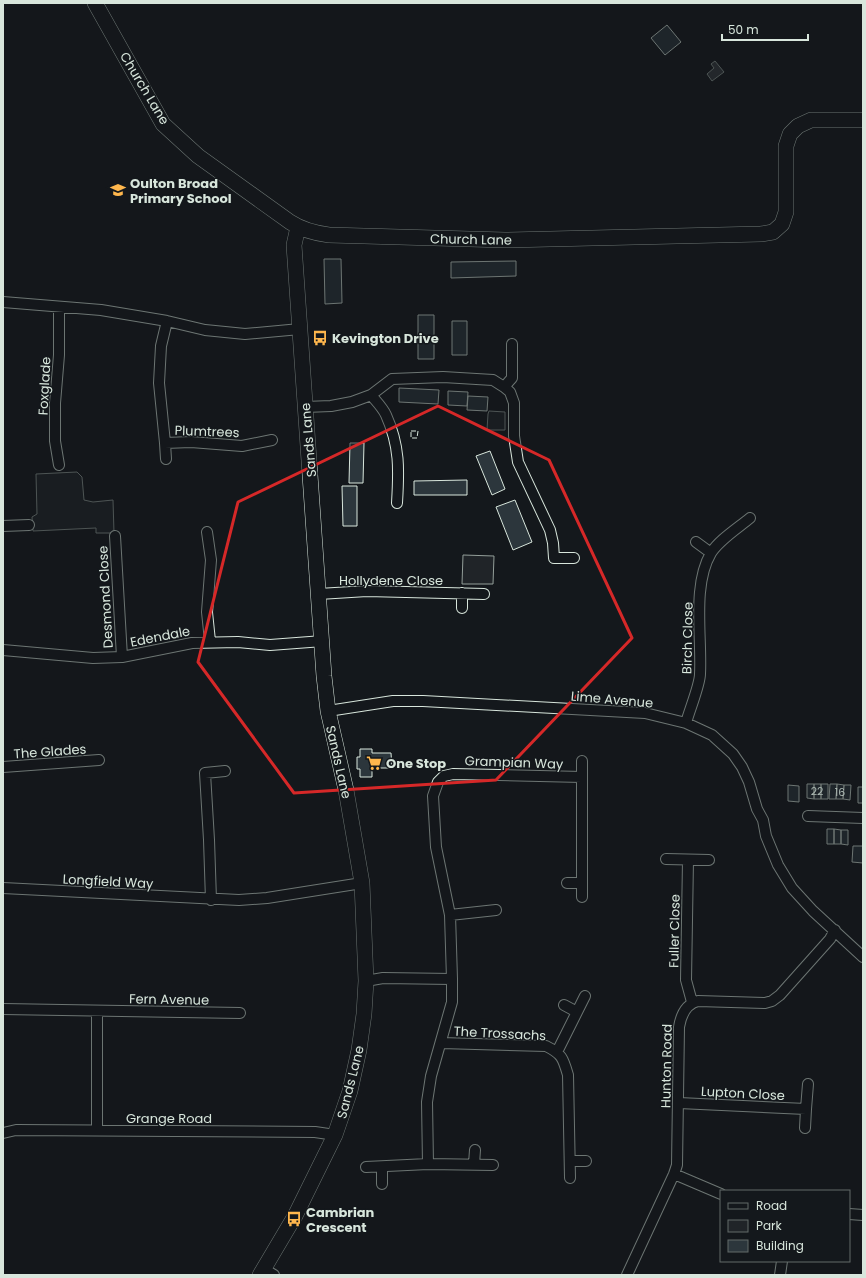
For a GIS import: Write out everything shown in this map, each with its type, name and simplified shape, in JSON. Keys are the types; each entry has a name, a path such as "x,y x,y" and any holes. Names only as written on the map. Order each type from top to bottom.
{"street":[{"name":"Church Lane","path":"95,3 163,124 198,156 298,227 312,232 329,235 505,240 761,234 773,232 782,224 786,212 786,146 790,134 798,126 811,120 863,120"},
{"name":"Sands Lane","path":"266,1273 335,1135 350,1091 359,1050 366,981 362,883 346,790 328,711 324,676 323,641 294,245 298,227"},
{"path":"3,302 101,310 205,330 245,334 300,329"},
{"name":"Foxglade","path":"59,307 59,355 55,403 55,441 59,465"},
{"name":"Plumtrees","path":"166,458 159,383 161,346 167,322"},
{"path":"504,387 512,378 512,344"},
{"path":"305,407 331,406 352,402 371,395 392,379 443,377 493,380 510,392 514,403 514,436 518,462 550,530 554,558 574,558"},
{"path":"371,395 386,414 395,444 399,474 397,503"},
{"name":"Plumtrees","path":"165,443 191,442 242,446 272,440"},
{"name":"Birch Close","path":"686,723 700,676 699,612 705,565 716,547 750,518"},
{"path":"3,526 29,525"},
{"path":"207,532 211,560 207,612 210,641"},
{"name":"Desmond Close","path":"114,536 122,657"},
{"path":"696,542 711,554"},
{"name":"Hollydene Close","path":"319,594 367,591 484,594"},
{"path":"462,593 462,608"},
{"name":"Edendale","path":"3,650 92,658 122,657 192,643 210,641 270,645 323,641"},
{"name":"Lime Avenue","path":"328,711 393,701 423,701 645,713 686,723 712,736 733,754 742,767 749,782 757,809 763,820 766,836 778,865 792,888 863,957"},
{"name":"The Glades","path":"3,767 100,760"},
{"name":"Grampian Way","path":"582,761 582,897"},
{"path":"211,900 205,773 224,772"},
{"name":"Grampian Way","path":"428,1164 427,1102 431,1076 452,1002 450,915 436,847 433,796 438,782 444,776 454,774 582,777"},
{"path":"808,816 863,818"},
{"path":"666,859 709,860"},
{"name":"Fuller Close","path":"688,860 686,980 692,1002"},
{"name":"Longfield Way","path":"3,888 211,900 239,900 267,898 362,883"},
{"path":"567,883 582,883"},
{"path":"450,915 496,910"},
{"path":"692,1002 698,1000 756,1003 772,1000 780,995 830,939 835,930"},
{"path":"366,981 383,978 452,979"},
{"name":"The Trossachs","path":"557,1052 585,996"},
{"name":"Hunton Road","path":"628,1275 677,1165 679,1027 681,1018 692,1002"},
{"path":"564,1005 577,1012"},
{"name":"Fern Avenue","path":"3,1010 240,1013"},
{"path":"97,1011 97,1130"},
{"name":"The Trossachs","path":"441,1043 546,1046 557,1052 564,1059 568,1075 570,1178"},
{"path":"805,1128 808,1084"},
{"name":"Lupton Close","path":"679,1103 806,1109"},
{"name":"Grange Road","path":"3,1133 16,1130 97,1130 315,1132 335,1135"},
{"path":"474,1164 475,1150"},
{"path":"570,1161 586,1161"},
{"path":"366,1167 428,1164 493,1164"},
{"path":"382,1167 382,1184"},
{"path":"674,1174 720,1194"},
{"path":"850,1214 863,1215"},
{"path":"780,1275 782,1262"}],"highlighted area":[{"path":"438,406 549,460 632,638 496,780 294,793 198,662 238,502"}],"green space":[{"path":"489,411 505,412 505,430 487,430"},
{"path":"77,472 82,477 84,500 93,502 113,500 114,533 96,533 96,528 33,531 32,517 37,514 36,474"},
{"path":"463,555 494,556 493,584 462,584"}],"shaded area":[{"path":"715,61 724,72 712,81 707,74 714,68 711,64"}],"building":[{"path":"667,25 681,42 665,55 651,38"},
{"path":"324,259 341,259 342,303 325,304"},
{"path":"516,261 516,276 451,278 451,262"},
{"path":"418,315 434,315 434,359 418,359"},
{"path":"452,321 467,321 467,355 452,355"},
{"path":"399,388 439,390 438,404 399,402"},
{"path":"448,391 468,392 467,406 448,405"},
{"path":"468,396 488,397 487,411 467,410"},
{"path":"350,443 364,443 363,483 349,483"},
{"path":"490,451 505,489 492,495 476,456"},
{"path":"467,480 467,495 414,495 414,481"},
{"path":"342,486 357,486 357,526 343,526"},
{"path":"515,500 532,542 513,550 496,507"},
{"name":"One Stop","path":"360,749 372,749 372,753 391,753 392,768 372,768 372,777 360,777 360,769 357,769 357,757 360,757"},
{"path":"807,784 814,784 814,799 807,798"},
{"path":"814,784 821,784 821,799 814,799"},
{"path":"821,784 828,784 828,799 821,799"},
{"path":"830,784 837,784 836,799 829,799"},
{"path":"837,784 844,785 843,799 836,799"},
{"path":"788,785 799,786 799,802 788,801"},
{"path":"844,785 851,785 850,800 843,799"},
{"path":"858,787 863,787 863,803 858,803"},
{"path":"827,829 834,829 834,844 827,844"},
{"path":"834,829 841,830 841,844 834,844"},
{"path":"841,830 848,830 848,845 841,844"},
{"path":"853,846 863,846 863,863 852,862"}],"fence":[{"path":"411,431 418,431 417,438 411,438 411,431"}],"place":[{"name":"Oulton Broad Primary School","path":"118,190"},
{"name":"Kevington Drive","path":"320,338"},
{"name":"One Stop","path":"374,763"},
{"name":"Cambrian Crescent","path":"294,1219"}]}
